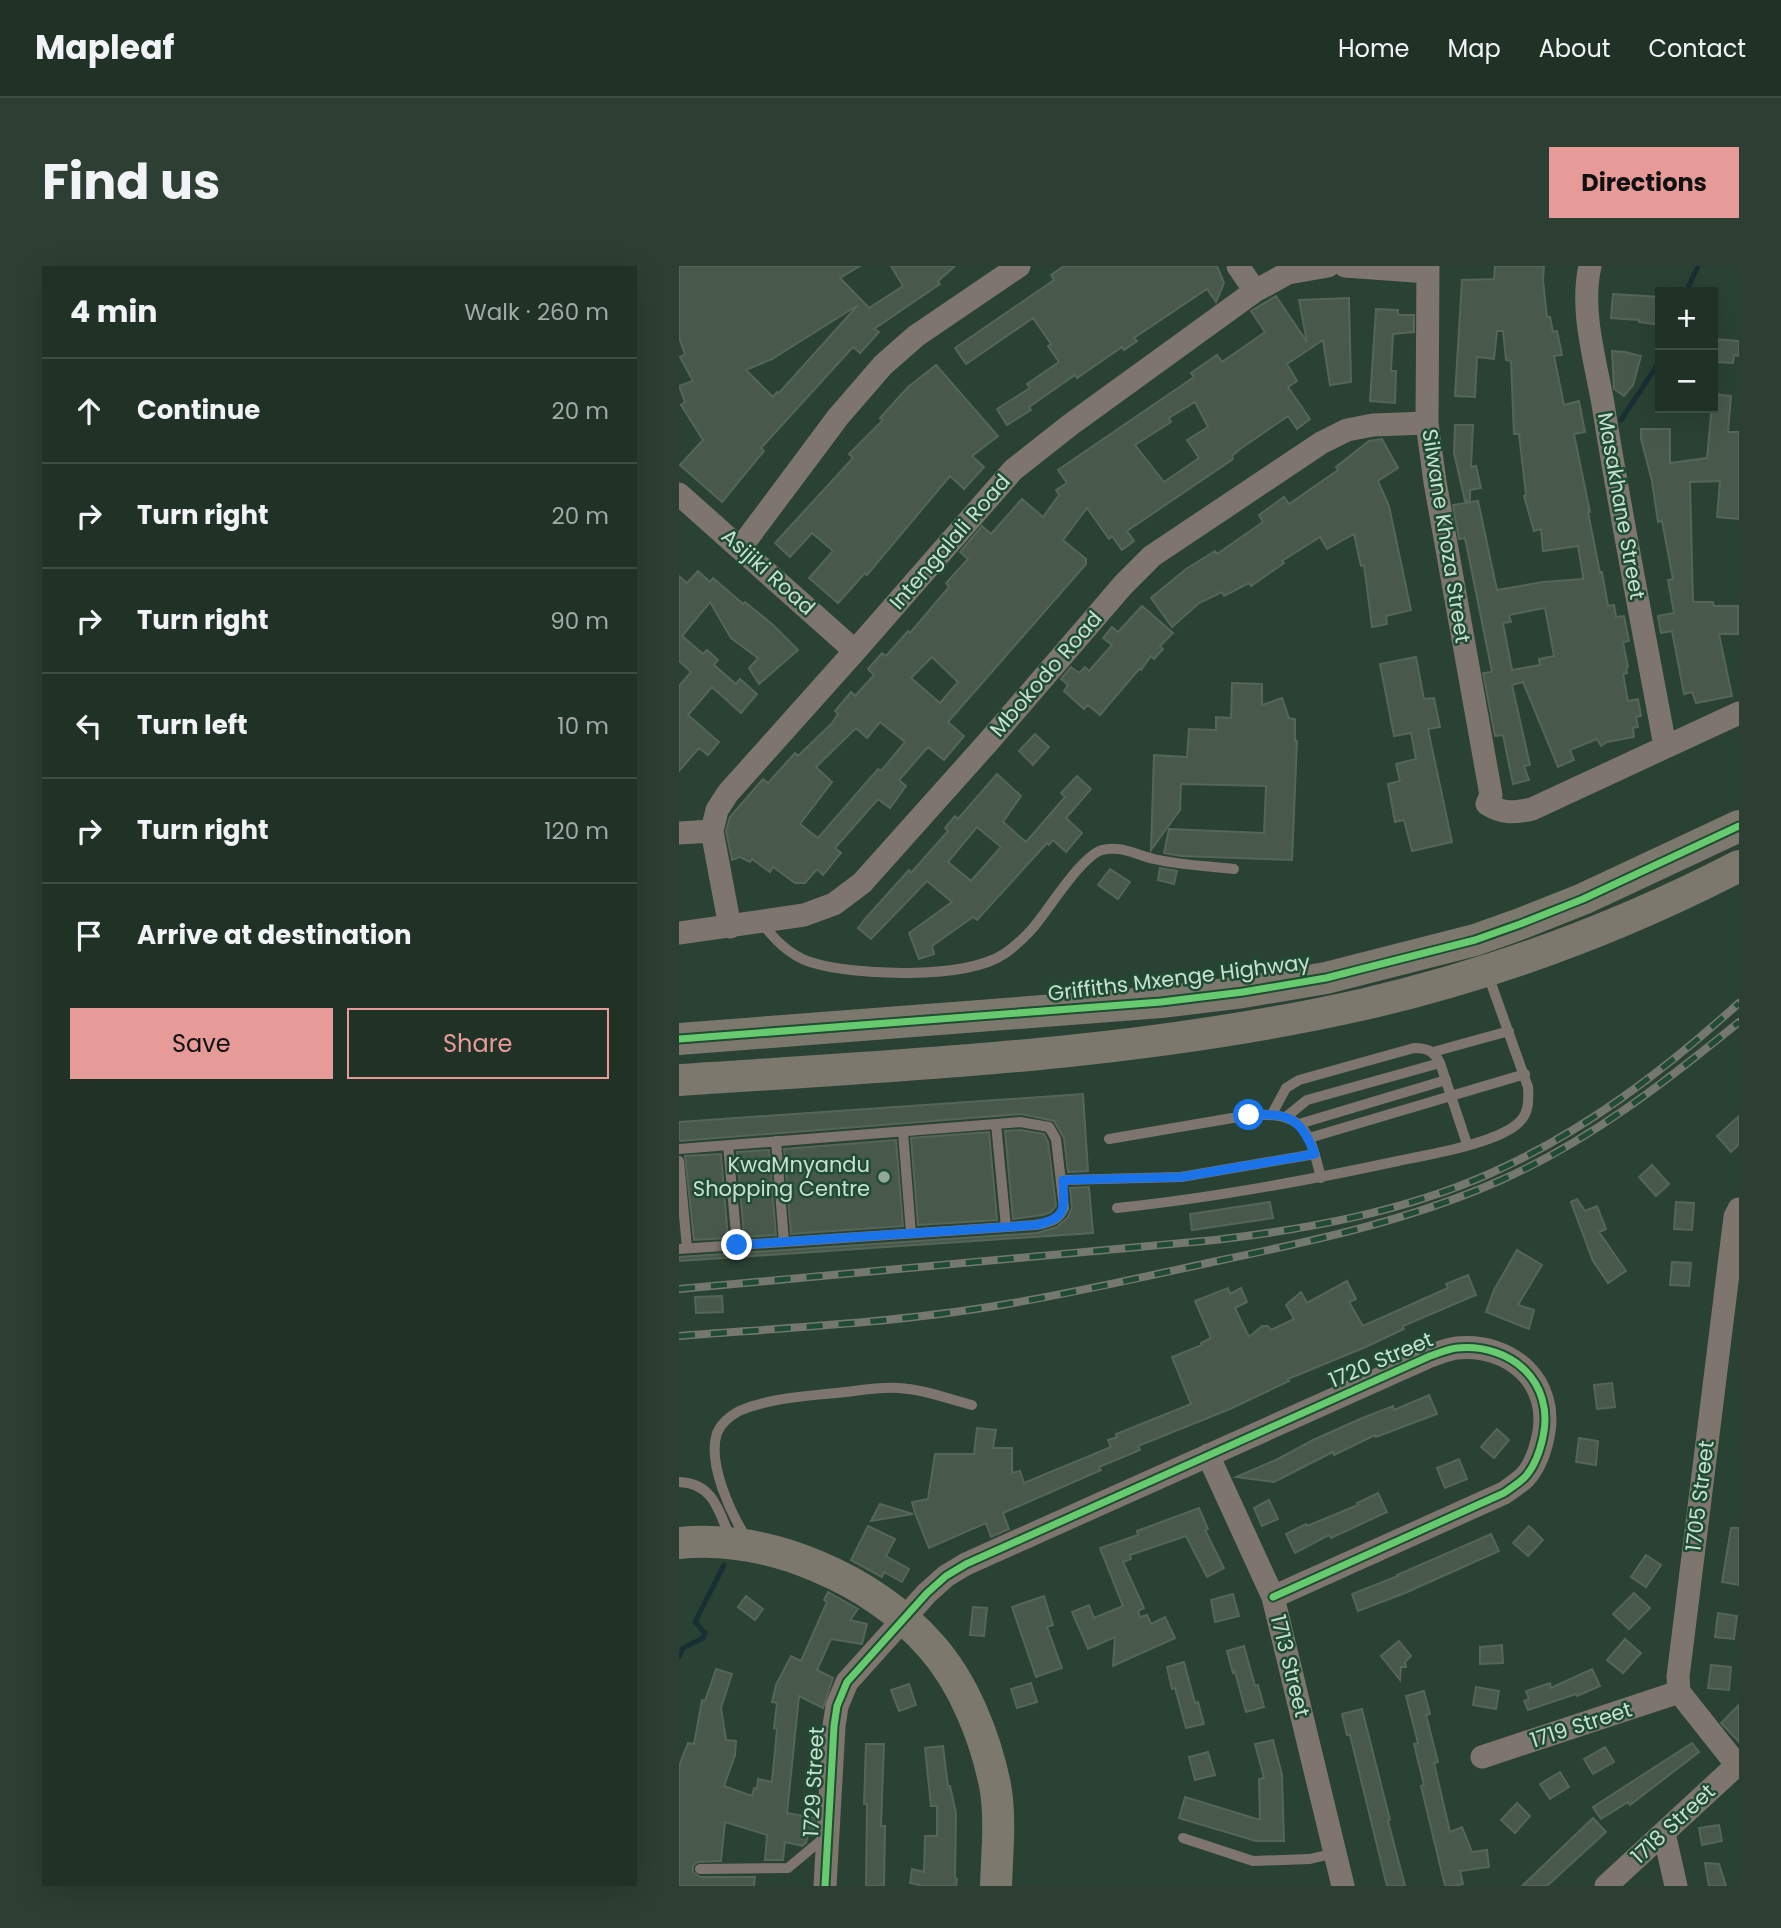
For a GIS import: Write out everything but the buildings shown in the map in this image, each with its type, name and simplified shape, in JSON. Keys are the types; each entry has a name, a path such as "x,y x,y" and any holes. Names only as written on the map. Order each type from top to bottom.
{"street":[{"path":"741,547 838,417 883,365 916,336 1019,266"},
{"path":"1238,266 1255,290"},
{"name":"Intengalali Road","path":"712,831 717,810 728,793 1013,470 1255,290 1288,274 1328,266"},
{"path":"1345,266 1428,269"},
{"name":"Masakhane Street","path":"1590,266 1585,286 1587,309 1665,746"},
{"name":"Silwane Khoza Street","path":"1428,269 1427,423 1435,482 1491,795 1487,804 1498,811 1513,813 1532,809 1665,746"},
{"name":"Mbokodo Road","path":"679,933 804,915 834,904 862,883 1123,585 1152,556 1338,434 1373,425 1427,423"},
{"name":"Asijiki Road","path":"679,495 741,547 855,651"},
{"path":"1665,746 1739,713"},
{"name":"Griffiths Mxenge Highway","path":"679,1080 936,1063 1169,1039 1288,1020 1365,1004 1481,955 1583,899 1739,826"},
{"path":"679,833 712,831 730,927"},
{"name":"Griffiths Mxenge Highway","path":"679,1039 1089,1008 1243,992 1481,955 1542,952 1646,910 1739,866"},
{"name":"1705 Street","path":"1679,1692 1681,1647 1735,1217 1739,1209"},
{"name":"1720 Street","path":"904,1620 946,1576 966,1564 1430,1356 1455,1348 1483,1349 1513,1360 1532,1377 1544,1399 1546,1424 1540,1452 1526,1476 1504,1493 1273,1597"},
{"name":"1713 Street","path":"1209,1455 1273,1597 1343,1886"},
{"path":"679,1543 694,1541 742,1546 773,1552 810,1564 863,1589 904,1620 932,1647 954,1679 972,1715 987,1757 995,1787 998,1821 996,1886"},
{"name":"1729 Street","path":"825,1886 831,1756 837,1706 847,1682 904,1620"},
{"path":"1679,1692 1738,1764"},
{"name":"1719 Street","path":"1482,1757 1679,1692"},
{"name":"1718 Street","path":"1606,1886 1738,1764"},
{"path":"1664,1833 1675,1886"}],"lane":[{"path":"761,922 772,937 809,962 846,968 932,974 971,967 1002,955 1031,931 1087,860 1100,851 1116,848 1154,859 1234,869"},
{"path":"1117,1208 1176,1202 1321,1178 1441,1152 1514,1127 1525,1116 1529,1104 1528,1087 1481,955"},
{"path":"1272,1114 1286,1088 1299,1080 1414,1048 1433,1052 1509,1031"},
{"path":"1433,1052 1440,1063 1467,1144"},
{"path":"1286,1117 1307,1100 1440,1063"},
{"path":"1309,1138 1525,1074"},
{"path":"1299,1124 1446,1080"},
{"path":"1109,1139 1249,1115 1272,1114 1299,1124 1309,1138 1321,1178"},
{"path":"679,1149 1020,1122 1049,1127 1056,1139 1063,1180 1064,1208 1061,1216 1036,1225 683,1249 679,1161"},
{"path":"996,1124 1006,1227"},
{"path":"903,1132 911,1233"},
{"path":"776,1141 784,1242"},
{"path":"728,1145 737,1245"},
{"path":"1063,1180 1181,1177 1315,1154"},
{"path":"742,1546 717,1464 715,1444 717,1431 725,1420 738,1412 762,1403 878,1388 920,1391 972,1405"},
{"path":"679,1482 689,1482 705,1489 742,1546"},
{"path":"700,1869 788,1868 828,1834"},
{"path":"1183,1838 1253,1861 1310,1859 1335,1853"}],"waterway":[{"path":"1688,287 1698,266"},
{"path":"1621,420 1655,369"},
{"path":"679,1657 683,1648 703,1638 705,1633 695,1622 724,1565"}],"railway":[{"path":"679,1289 1215,1240 1320,1224 1389,1209 1489,1174 1557,1140 1621,1099 1681,1053 1739,1003"},
{"path":"679,1336 877,1321 995,1306 1258,1252 1397,1218 1499,1181 1563,1148 1654,1089 1739,1022"}],"cycle path":[{"path":"679,1039 1161,1002 1326,978 1475,940 1520,924 1583,899 1739,826"},
{"path":"825,1886 837,1706 847,1682 927,1593 946,1576 966,1564 1430,1356 1454,1349 1477,1348 1511,1359 1525,1370 1542,1399 1545,1417 1539,1453 1523,1479 1504,1493 1273,1597"}],"place":[{"name":"KwaMnyandu Shopping Centre","path":"884,1177"}],"route":[{"path":"737,1245 1036,1225 1061,1216 1064,1208 1063,1180 1181,1177 1315,1154 1306,1133 1292,1118 1272,1114 1249,1115"}]}
